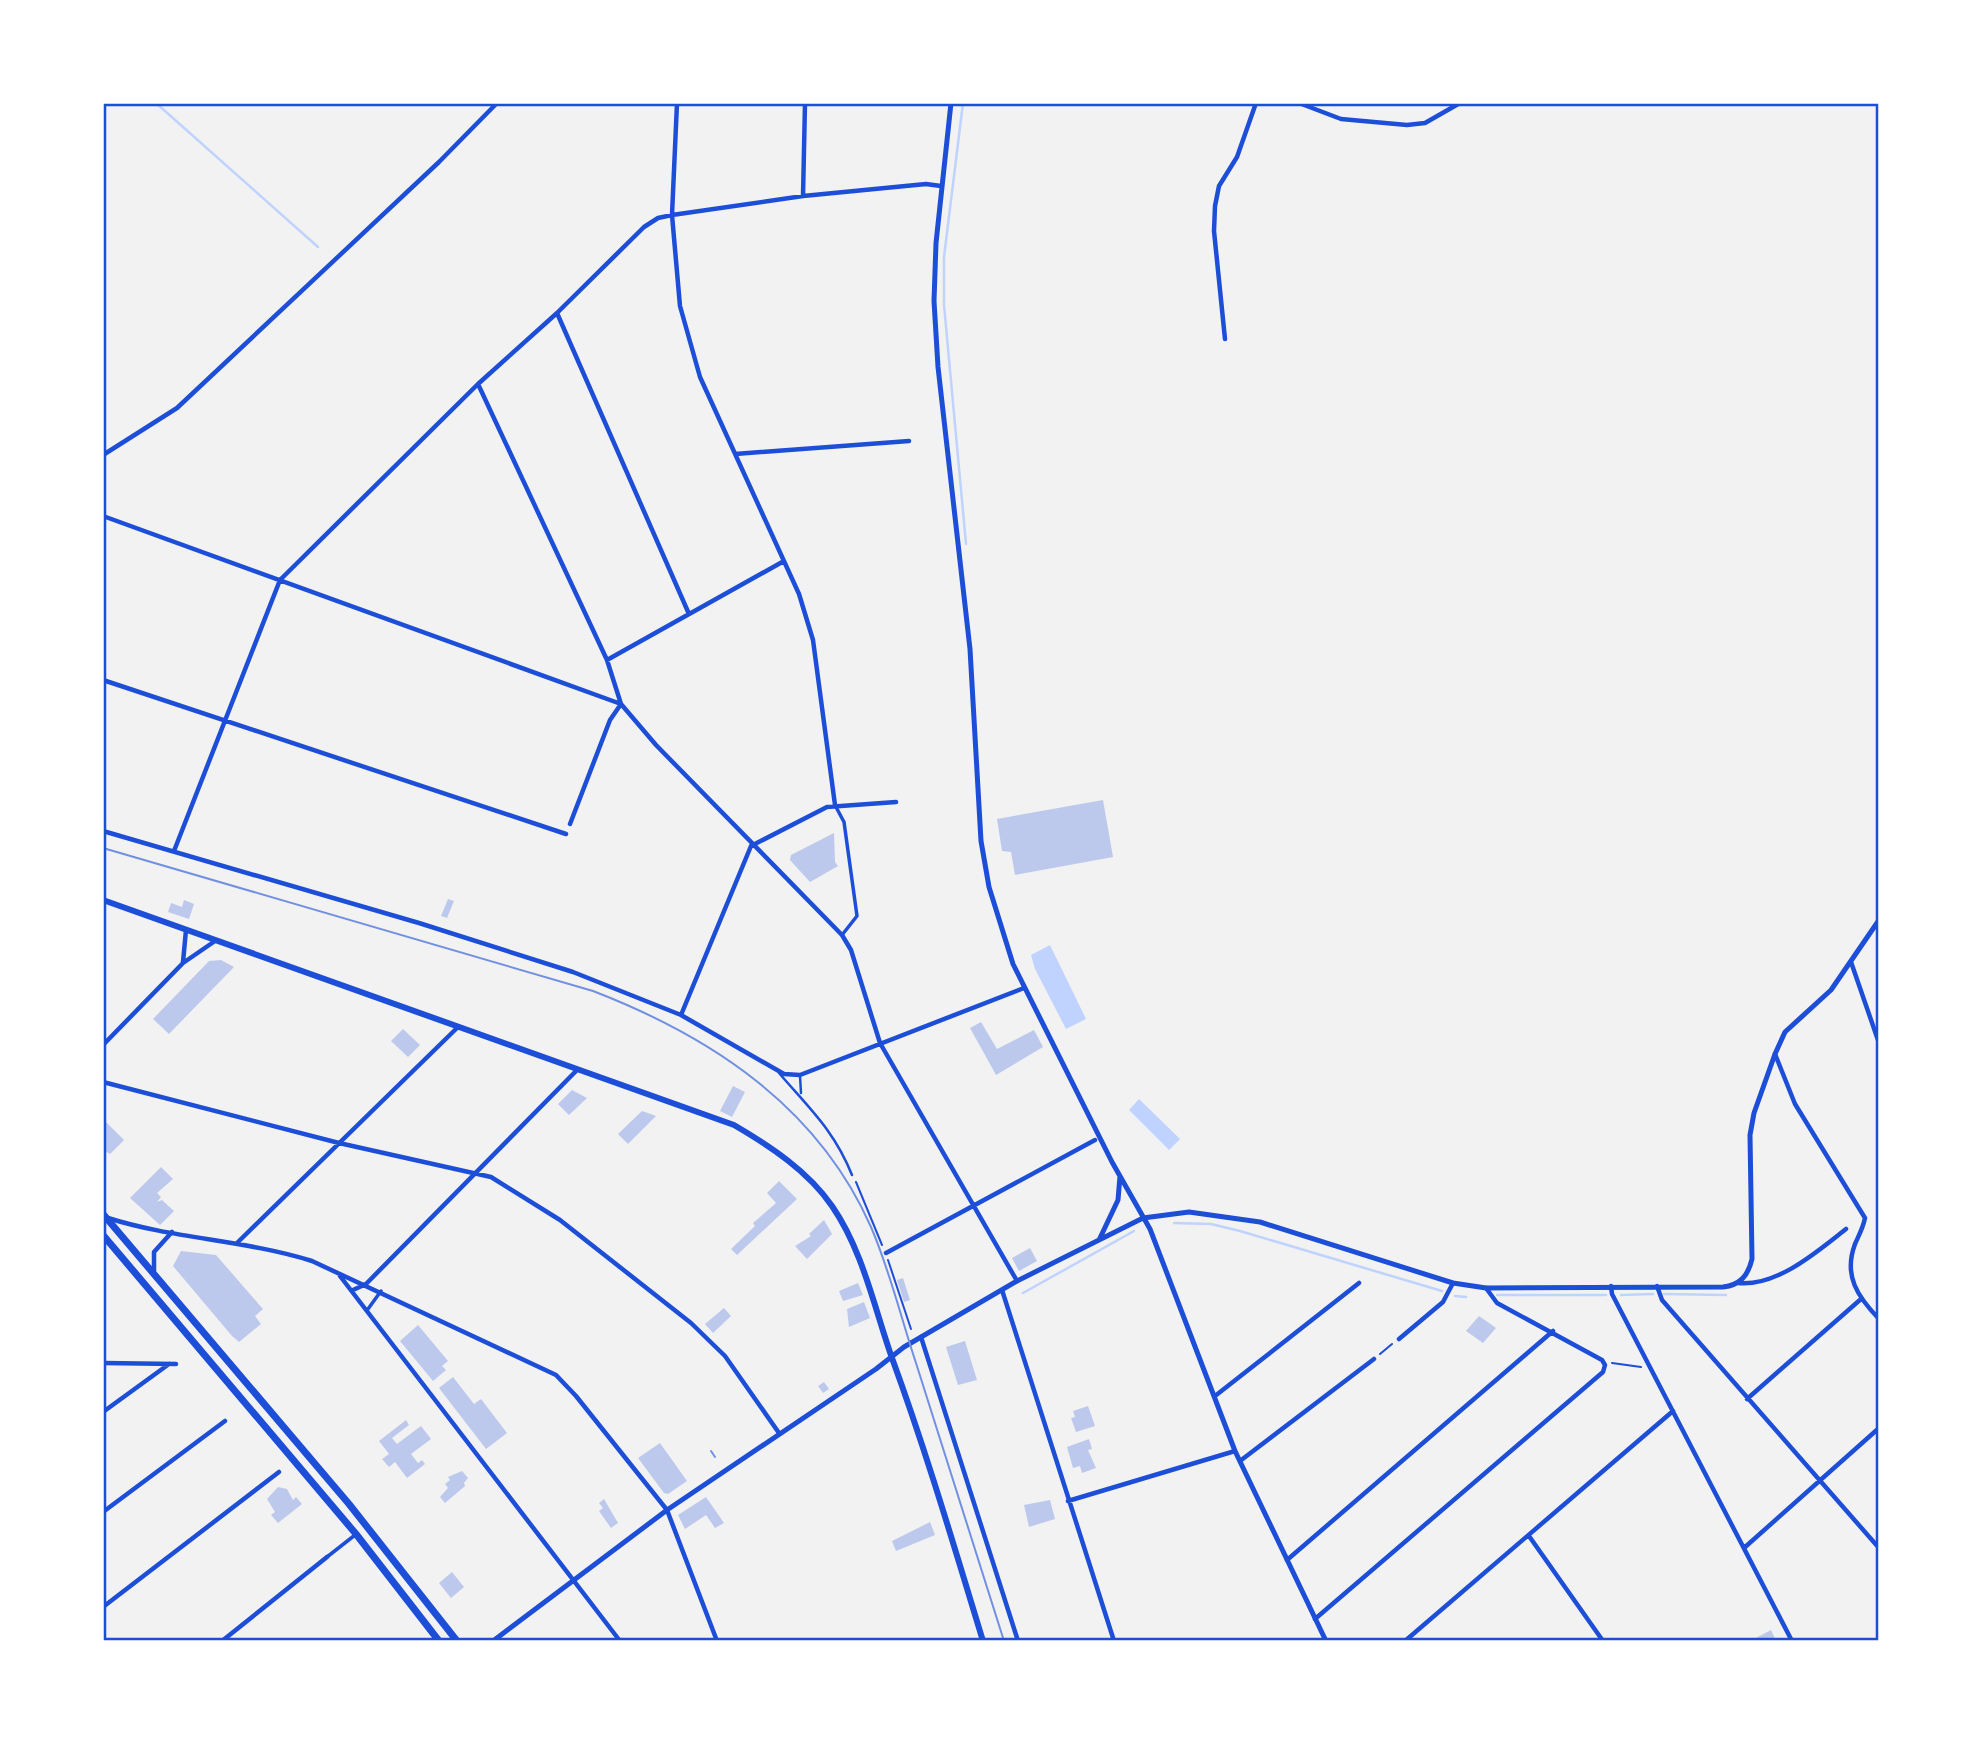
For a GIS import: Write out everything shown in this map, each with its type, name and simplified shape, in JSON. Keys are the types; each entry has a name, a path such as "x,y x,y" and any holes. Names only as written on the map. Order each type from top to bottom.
{"main road":[{"path":"103,900 734,1125 778,1153 832,1206 845,1230 892,1357 983,1641"},
{"path":"105,1216 349,1504 457,1641"},
{"path":"103,1235 356,1535 439,1641"}],"street":[{"path":"103,455 177,408 439,162 497,103"},
{"path":"677,103 672,215 680,306 700,377 784,561 804,608 813,640 835,805 846,830 857,916 842,934"},
{"path":"803,196 805,103"},
{"path":"951,103 941,186 934,301 937,367 970,649 981,841 1002,936 1024,988 1156,1242 1235,1451 1326,1641"},
{"path":"1225,339 1214,231 1216,195 1245,139 1256,103"},
{"path":"1299,103 1340,120 1407,125 1425,123 1460,103"},
{"path":"174,851 280,580 478,384 557,313 644,227 658,218 672,215 803,196 926,184 941,186"},
{"path":"557,313 689,614"},
{"path":"478,384 607,660 621,704 664,755 751,846 842,934 851,950 880,1043 1017,1281"},
{"path":"735,454 909,441"},
{"path":"103,516 621,704"},
{"path":"607,660 784,561"},
{"path":"103,680 566,834"},
{"path":"570,824 610,720 621,704"},
{"path":"681,1014 751,846 835,805 896,802"},
{"path":"103,831 518,954 681,1014 778,1072 800,1074 1024,988"},
{"path":"1738,1283 1748,1271 1752,1259 1752,1124 1775,1054 1785,1032 1831,990 1879,920"},
{"path":"183,963 186,930"},
{"path":"103,1045 183,963 216,940"},
{"path":"1851,962 1879,1044"},
{"path":"238,1242 459,1027"},
{"path":"1775,1054 1795,1104 1864,1218 1850,1260 1852,1276 1861,1299 1879,1319"},
{"path":"353,1290 366,1284 577,1070"},
{"path":"103,1082 339,1143 491,1177 560,1220 691,1323 725,1356 779,1433"},
{"path":"886,1253 1095,1140"},
{"path":"1100,1238 1118,1200 1120,1176"},
{"path":"493,1641 667,1510 921,1337 1017,1281 1143,1218 1189,1212 1250,1220 1454,1283 1486,1288 1723,1287 1738,1283 1747,1284 1774,1276 1813,1255 1846,1229"},
{"path":"105,1216 136,1227 277,1250 366,1284 556,1375 576,1396 667,1510 717,1641"},
{"path":"155,1275 154,1252 173,1231"},
{"path":"338,1272 620,1641"},
{"path":"1215,1396 1359,1283"},
{"path":"1399,1339 1443,1302 1454,1283"},
{"path":"1611,1286 1612,1294 1792,1641"},
{"path":"1657,1286 1662,1300 1818,1482 1879,1548"},
{"path":"1315,1619 1603,1372 1605,1364 1553,1331 1497,1303 1486,1288"},
{"path":"1002,1290 1114,1641"},
{"path":"368,1309 381,1291"},
{"path":"1747,1399 1861,1299"},
{"path":"1287,1560 1553,1331"},
{"path":"921,1337 1018,1641"},
{"path":"1240,1461 1374,1359"},
{"path":"103,1363 176,1364"},
{"path":"103,1412 169,1364"},
{"path":"1405,1641 1673,1411"},
{"path":"103,1512 225,1421"},
{"path":"1744,1548 1879,1428"},
{"path":"1068,1501 1235,1451"},
{"path":"103,1607 279,1472"},
{"path":"222,1641 356,1535"},
{"path":"1529,1536 1603,1641"}],"lane":[{"path":"778,1072 803,1096 832,1135 852,1175"},
{"path":"800,1074 798,1085 803,1096"}],"path":[{"path":"852,1175 886,1253 911,1329"},
{"path":"1374,1359 1399,1339"},
{"path":"1605,1364 1651,1369"}],"water":[{"path":"1050,945 1086,1019 1066,1029 1035,969 1031,955"},
{"path":"1139,1099 1180,1139 1169,1150 1129,1110"}],"building":[{"path":"1103,800 1113,857 1015,875 1011,852 1002,851 997,819"},
{"path":"834,833 835,862 838,866 810,882 790,860 791,855"},
{"path":"448,899 454,901 447,918 441,916"},
{"path":"184,900 194,904 189,919 168,912 171,903 182,907"},
{"path":"221,960 234,967 169,1034 153,1019 209,961"},
{"path":"981,1022 997,1049 1034,1030 1043,1047 996,1075 970,1028"},
{"path":"403,1029 420,1045 408,1057 391,1041"},
{"path":"733,1086 745,1092 732,1117 720,1111"},
{"path":"572,1090 587,1098 569,1115 558,1104"},
{"path":"642,1111 656,1116 628,1144 618,1134"},
{"path":"103,1119 124,1140 110,1154 103,1150"},
{"path":"161,1167 173,1179 157,1193 161,1197 157,1202 162,1200 174,1211 160,1225 130,1198"},
{"path":"779,1181 797,1199 737,1255 731,1249 755,1226 753,1223 776,1203 767,1193"},
{"path":"824,1220 832,1234 807,1259 795,1246 811,1236 809,1234"},
{"path":"1030,1248 1037,1261 1019,1271 1012,1258"},
{"path":"181,1251 216,1255 263,1309 255,1316 261,1324 239,1342 232,1336 173,1266"},
{"path":"903,1278 910,1300 904,1302 897,1280"},
{"path":"858,1283 863,1295 843,1301 839,1291"},
{"path":"864,1302 870,1318 849,1327 847,1309"},
{"path":"724,1308 731,1316 713,1333 705,1324"},
{"path":"1479,1316 1496,1328 1483,1343 1466,1331"},
{"path":"418,1325 448,1361 442,1366 446,1370 433,1381 400,1341"},
{"path":"965,1341 977,1380 958,1385 946,1347"},
{"path":"453,1377 474,1404 481,1399 507,1433 486,1449 439,1388"},
{"path":"824,1382 829,1389 823,1393 818,1386"},
{"path":"1088,1406 1095,1426 1076,1432 1071,1418 1075,1417 1073,1411"},
{"path":"406,1420 409,1425 392,1438 397,1444 421,1426 431,1439 411,1454 418,1463 422,1460 425,1464 407,1478 395,1462 389,1467 382,1459 389,1454 379,1441"},
{"path":"1089,1439 1092,1449 1088,1450 1096,1468 1082,1473 1080,1466 1073,1468 1067,1447"},
{"path":"660,1443 687,1481 668,1494 664,1493 638,1458"},
{"path":"462,1471 468,1478 465,1486 445,1503 440,1497 448,1488 445,1484 450,1480 448,1477"},
{"path":"278,1487 287,1489 293,1500 296,1497 302,1504 278,1523 271,1515 275,1512 267,1499"},
{"path":"706,1497 724,1523 715,1528 706,1515 685,1529 678,1515"},
{"path":"604,1499 618,1523 611,1528 599,1511 603,1508 599,1503"},
{"path":"1050,1500 1055,1519 1029,1527 1024,1505"},
{"path":"930,1522 935,1535 896,1551 892,1541"},
{"path":"452,1572 464,1587 451,1598 439,1583"},
{"path":"1771,1630 1776,1641 1755,1641 1754,1639"}],"waterway":[{"path":"156,103 318,247"},
{"path":"963,103 944,257 944,305 966,544"},
{"path":"1174,1223 1211,1224 1240,1231 1442,1291"},
{"path":"1023,1293 1134,1231"},
{"path":"1621,1295 1653,1294"},
{"path":"1664,1294 1726,1295"},
{"path":"1497,1295 1606,1295"},
{"path":"1455,1296 1466,1297"}],"tram line":[{"path":"103,848 593,991 679,1030 757,1081 791,1112 822,1146 849,1184 871,1227 890,1278 1004,1641"},
{"path":"711,1451 715,1457"}]}
